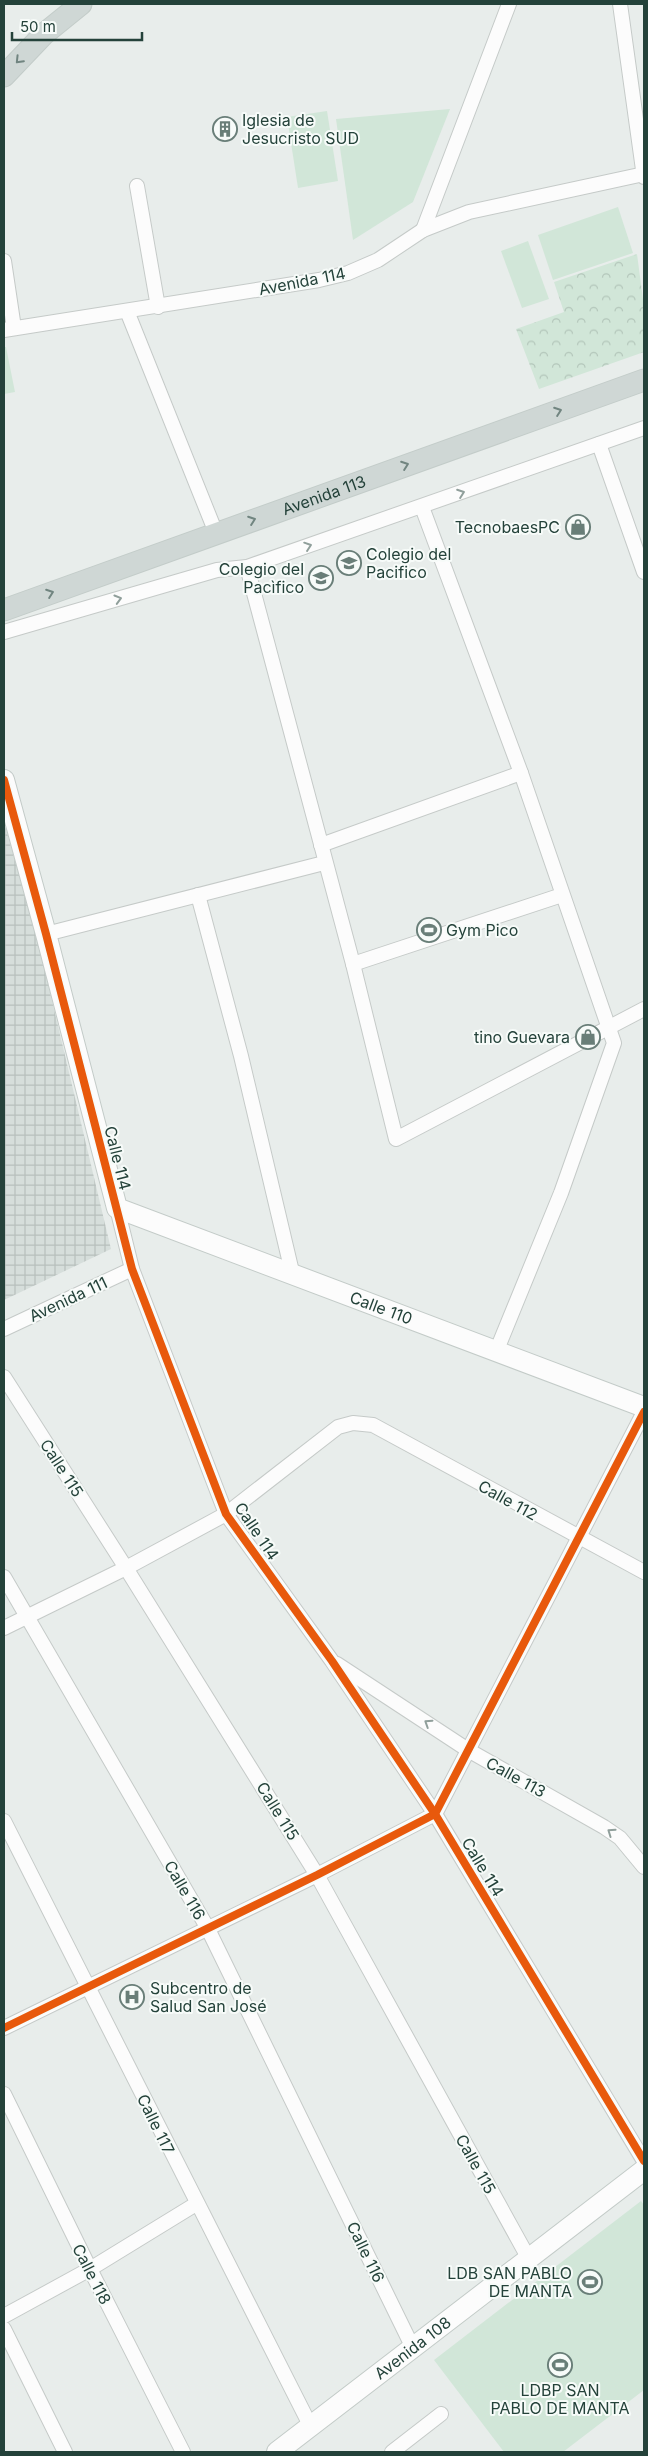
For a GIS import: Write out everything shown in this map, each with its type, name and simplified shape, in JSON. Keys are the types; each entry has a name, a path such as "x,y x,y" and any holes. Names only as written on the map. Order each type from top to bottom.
{"main road":[{"path":"4,76 44,34 81,4"},
{"name":"Avenida 113","path":"4,610 216,532 644,380"}],"street":[{"path":"423,230 509,4"},
{"path":"620,4 644,175"},
{"name":"Avenida 114","path":"9,329 319,280 348,273 378,260 423,230 469,212 644,175"},
{"path":"136,186 158,306"},
{"path":"4,261 9,329"},
{"path":"127,311 216,532"},
{"path":"4,632 217,570 247,567 644,428"},
{"path":"599,444 644,572"},
{"path":"422,507 521,773 614,1043 562,1193 496,1352"},
{"path":"247,567 324,863 353,964 396,1139 644,1009"},
{"path":"320,845 521,773"},
{"name":"Calle 114","path":"4,780 46,934 132,1269 226,1514 332,1661 435,1814 644,2161"},
{"path":"46,934 324,863"},
{"path":"198,895 241,1056 293,1276"},
{"path":"353,964 562,895"},
{"name":"Calle 110","path":"117,1208 644,1407"},
{"name":"Avenida 111","path":"4,1329 132,1269"},
{"name":"Calle 115","path":"4,1377 126,1568 317,1875 529,2259"},
{"path":"4,2028 317,1875 435,1814 644,1412"},
{"name":"Calle 112","path":"226,1514 338,1427 353,1423 373,1425 579,1539 644,1572"},
{"path":"4,1628 126,1568 226,1514"},
{"name":"Calle 116","path":"4,1577 207,1928 413,2348"},
{"name":"Calle 113","path":"332,1661 468,1750 604,1827 620,1838 644,1867"},
{"name":"Calle 117","path":"4,1821 196,2204 311,2427"},
{"name":"Calle 118","path":"4,2094 90,2269 184,2452"},
{"name":"Avenida 108","path":"277,2452 644,2170"},
{"path":"4,2316 90,2269 196,2204"},
{"path":"4,2330 65,2452"},
{"path":"392,2452 441,2414"}],"shaded area":[{"path":"4,822 39,946 111,1249 4,1300"}],"green space":[{"path":"450,109 413,202 353,240 336,119"},
{"path":"327,111 338,181 298,188 287,117"},
{"path":"618,207 633,253 553,280 538,235"},
{"path":"528,241 549,299 522,308 501,251"},
{"path":"637,254 644,307 644,352 539,389 516,329 564,312 554,282"},
{"path":"4,347 6,347 15,392 4,394"},
{"name":"LDB SAN PABLO DE MANTA","path":"641,2201 644,2205 644,2390 563,2452 504,2452 434,2360"}],"cycle path":[{"path":"4,780 46,934 132,1269 226,1514 332,1661 435,1814 644,2161"},
{"path":"4,2028 317,1875 435,1814 644,1412"}],"place":[{"name":"Iglesia de Jesucristo SUD","path":"225,129"},
{"name":"TecnobaesPC","path":"578,527"},
{"name":"Colegio del Pacifico","path":"349,563"},
{"name":"Colegio del Pacìfico","path":"321,578"},
{"name":"Gym Pico","path":"429,930"},
{"name":"tino Guevara","path":"588,1037"},
{"name":"Subcentro de Salud San José","path":"132,1997"},
{"name":"LDB SAN PABLO DE MANTA","path":"590,2282"},
{"name":"LDBP SAN PABLO DE MANTA","path":"560,2365"}]}
